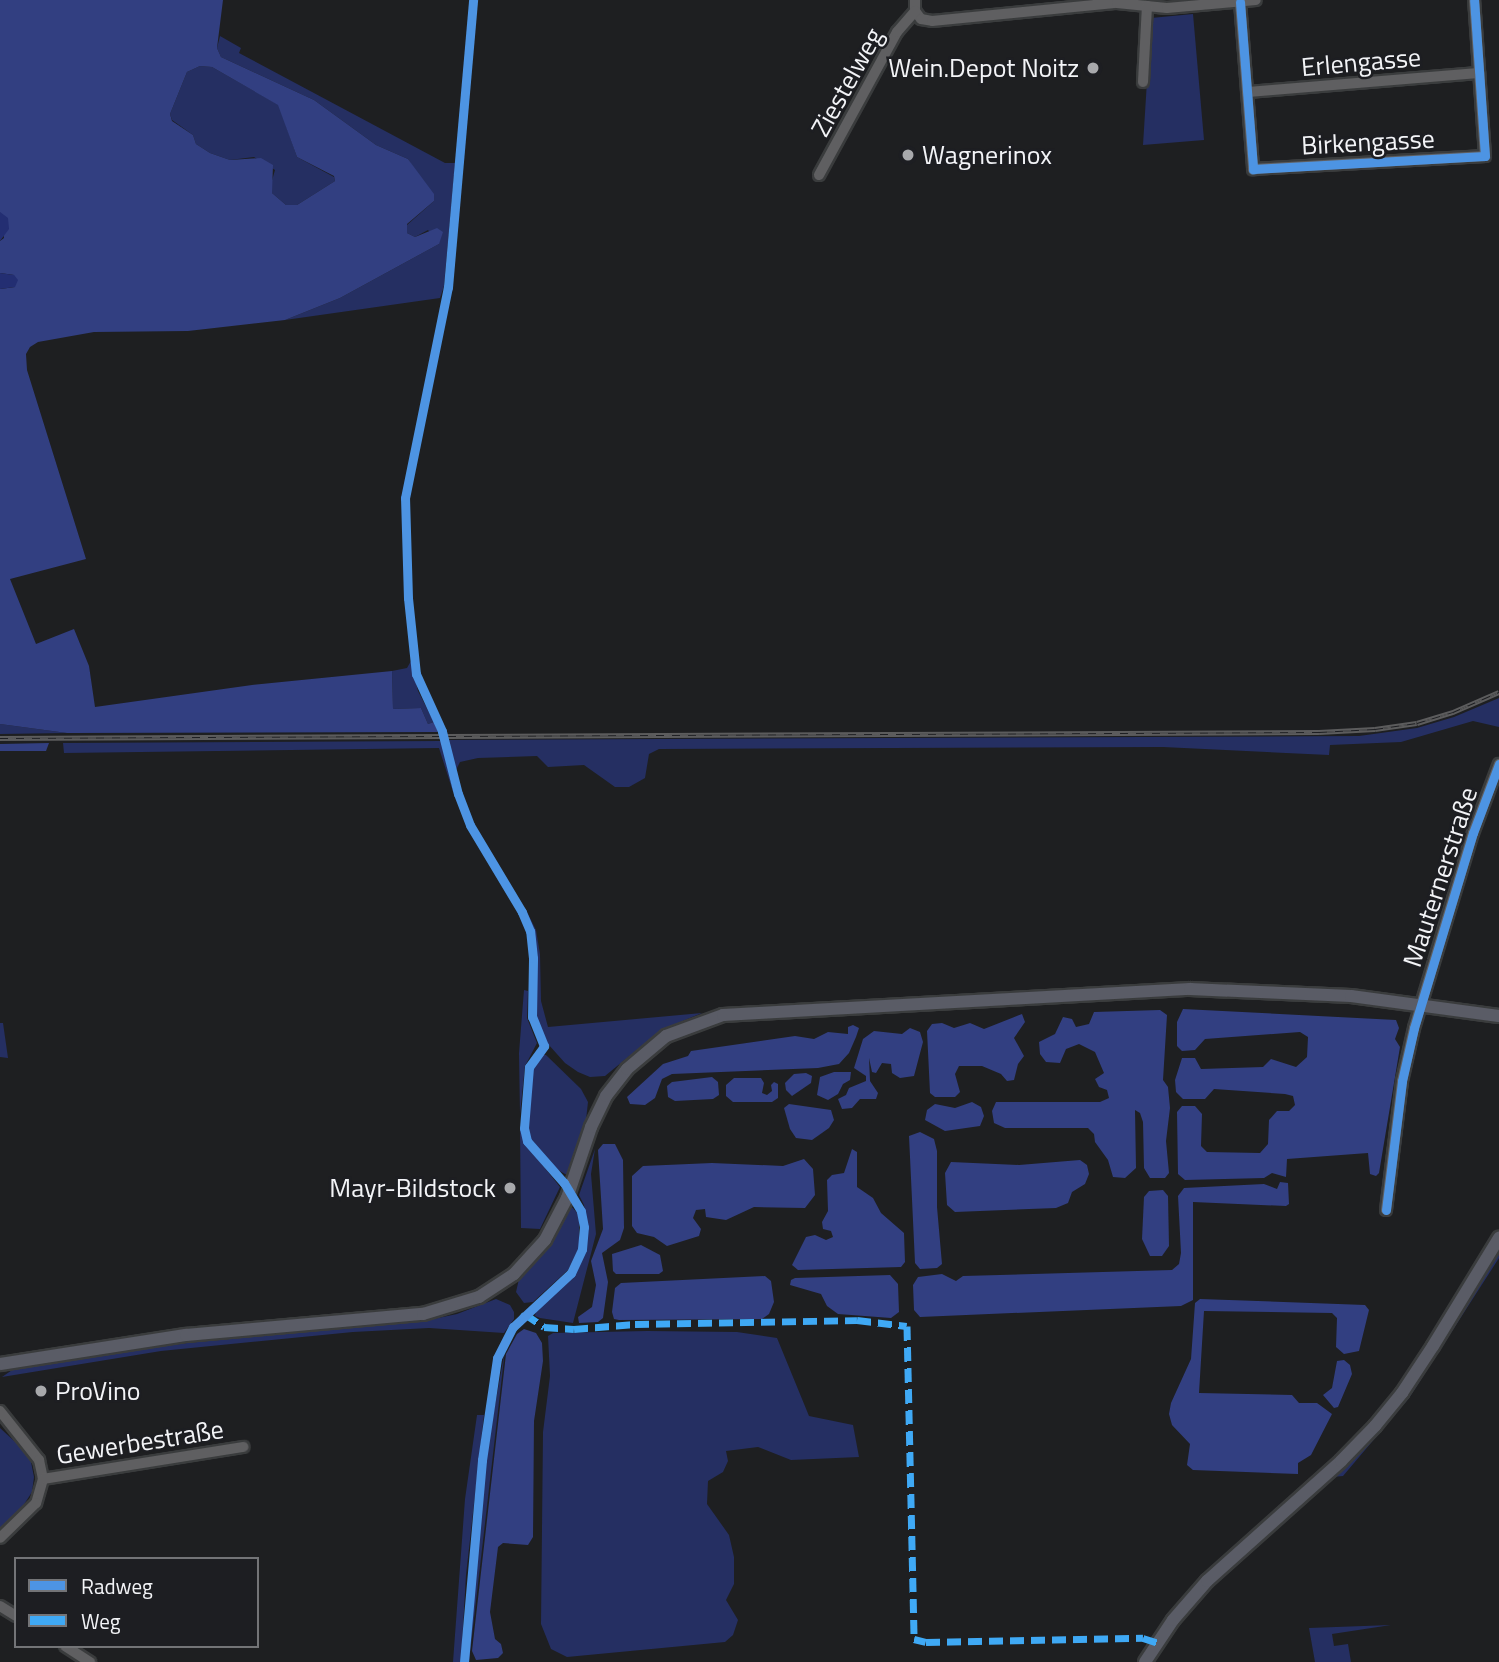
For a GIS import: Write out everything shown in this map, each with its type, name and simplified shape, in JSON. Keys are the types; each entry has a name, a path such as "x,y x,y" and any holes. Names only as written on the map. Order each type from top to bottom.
{"main road":[{"path":"0,1364 186,1335 423,1314 454,1307 501,1284 530,1259 545,1240 566,1198 606,1096 627,1069 666,1036 723,1015 1191,989 1271,990 1421,1004 1499,1016"},
{"path":"1145,1662 1173,1620 1207,1581 1341,1461 1382,1418 1433,1346 1499,1238"}],"street":[{"path":"915,0 915,11 921,19 949,20 1080,6 1133,3 1167,8 1256,0"},
{"path":"1474,0 1479,73"},
{"path":"1240,2 1247,92"},
{"path":"1143,82 1147,6"},
{"name":"Ziestelweg","path":"819,175 897,32 915,11"},
{"name":"Erlengasse","path":"1247,92 1479,73"},
{"name":"Birkengasse","path":"1247,92 1253,169 1485,156 1479,73"},
{"name":"Mauternerstraße","path":"1386,1210 1402,1080 1421,1004 1472,832 1499,764"},
{"path":"0,1411 39,1460 43,1479 36,1503 0,1538"},
{"name":"Gewerbestraße","path":"43,1479 243,1447"},
{"path":"68,1648 90,1662"}],"shaded area":[{"path":"0,0 223,0 217,48 221,57 314,100 376,145 408,159 434,194 434,201 407,224 407,233 415,237 437,228 443,232 439,244 340,298 285,320 188,331 94,332 38,342 30,347 26,354 27,370 86,559 10,579 36,644 74,629 89,666 95,707 252,685 392,671 393,709 421,708 428,724 434,722 438,732 67,733 0,724 0,289 15,287 14,275 0,273 0,241 4,238 0,212","holes":["200,66 212,67 278,105 297,157 334,176 335,181 297,205 286,205 272,193 273,165 261,158 230,160 210,153 196,144 193,135 172,121 170,114 187,72"]},
{"path":"1193,14 1204,140 1143,145 1151,18"},
{"path":"220,36 241,48 239,53 445,163 455,163 444,286 440,298 285,320 340,298 439,244 428,230 415,237 407,233 407,225 434,201 408,159 376,145 314,100 221,57 217,48"},
{"path":"200,66 212,67 279,105 297,157 334,177 335,181 297,205 286,205 272,193 271,184 275,170 254,157 230,160 210,153 196,144 193,135 172,120 170,114 187,72"},
{"path":"0,212 8,218 9,229 0,241"},
{"path":"0,273 14,275 18,280 15,287 0,289"},
{"path":"411,661 418,691 434,722 428,724 421,708 393,709 392,671 407,668"},
{"path":"1499,698 1499,727 1473,721 1401,742 1330,745 1329,755 1163,747 659,749 649,754 645,778 629,787 615,787 584,765 548,767 537,756 478,758 460,762 456,770 447,740 1359,736 1417,728 1454,717"},
{"path":"0,724 67,733 0,734"},
{"path":"441,741 454,795 439,748 64,753 63,743"},
{"path":"49,743 46,751 0,751 0,744"},
{"path":"526,910 536,930 540,954 541,1001 548,1027 702,1013 661,1030 605,1076 590,1077 578,1072 565,1063 548,1044 536,1017 536,945"},
{"path":"524,990 528,991 527,1018 537,1043 525,1066 520,1114 519,1053"},
{"path":"1183,1009 1396,1020 1399,1028 1395,1039 1400,1047 1379,1173 1376,1176 1370,1174 1368,1153 1287,1159 1286,1177 1272,1173 1264,1178 1185,1180 1178,1174 1177,1112 1182,1106 1195,1106 1202,1114 1201,1146 1207,1152 1260,1153 1268,1144 1269,1120 1277,1111 1289,1111 1295,1105 1293,1096 1285,1094 1214,1089 1205,1099 1183,1099 1176,1092 1175,1080 1182,1058 1195,1058 1201,1069 1263,1067 1271,1059 1296,1067 1307,1057 1308,1037 1300,1032 1205,1039 1195,1050 1182,1051 1177,1046 1177,1022"},
{"path":"1160,1010 1167,1015 1163,1080 1168,1087 1170,1108 1166,1141 1169,1173 1165,1178 1150,1178 1144,1168 1143,1122 1140,1113 1135,1110 1136,1168 1125,1178 1113,1177 1108,1160 1088,1128 1005,1128 994,1123 992,1111 996,1102 1100,1102 1109,1098 1107,1090 1099,1087 1095,1079 1104,1073 1095,1052 1079,1044 1066,1049 1060,1063 1046,1062 1040,1054 1039,1042 1055,1034 1063,1017 1072,1019 1076,1027 1089,1024 1094,1012"},
{"path":"1022,1014 1025,1022 1014,1038 1024,1056 1018,1064 1014,1080 1007,1081 1001,1074 982,1066 959,1066 955,1074 960,1092 955,1097 935,1097 930,1093 927,1031 932,1024 942,1023 954,1028 970,1023 984,1029"},
{"path":"0,1023 3,1023 8,1058 0,1057"},
{"path":"853,1025 859,1028 856,1037 849,1053 839,1064 818,1068 672,1074 662,1079 655,1098 645,1105 630,1104 627,1097 663,1064 688,1056 691,1051 795,1036 814,1039 828,1032 848,1034 848,1027"},
{"path":"910,1028 920,1032 923,1042 914,1076 900,1078 892,1073 891,1064 882,1063 876,1073 872,1072 869,1058 870,1081 878,1093 876,1099 860,1099 852,1108 842,1109 838,1099 846,1095 849,1088 866,1081 866,1076 854,1068 863,1039 874,1031 902,1034"},
{"path":"541,1055 546,1055 581,1089 588,1102 586,1120 567,1175 554,1168 530,1140 527,1128 531,1068"},
{"path":"834,1072 851,1072 850,1080 843,1084 838,1094 828,1100 817,1095 820,1077"},
{"path":"806,1073 812,1076 811,1083 792,1096 786,1090 785,1083 794,1074"},
{"path":"712,1077 718,1082 719,1095 713,1099 675,1101 668,1097 667,1086 672,1082"},
{"path":"734,1078 761,1078 764,1083 762,1093 767,1095 772,1091 771,1085 774,1082 778,1084 778,1098 772,1102 733,1102 726,1096 726,1085"},
{"path":"972,1102 981,1107 984,1116 980,1126 945,1131 925,1120 927,1110 935,1104 955,1108"},
{"path":"789,1104 831,1110 834,1120 829,1128 812,1140 796,1138 790,1129 784,1108"},
{"path":"520,1128 524,1142 560,1187 540,1229 521,1228"},
{"path":"920,1132 934,1139 937,1151 937,1207 942,1264 937,1268 920,1269 915,1263 909,1136"},
{"path":"603,1144 615,1144 623,1160 624,1228 620,1240 602,1253 608,1282 603,1318 598,1322 579,1323 578,1317 592,1307 596,1285 591,1261 603,1229 598,1150"},
{"path":"595,1149 591,1174 596,1234 573,1323 540,1318 535,1316 536,1311 574,1275 585,1249 587,1227 584,1205 579,1195"},
{"path":"852,1149 857,1152 857,1187 873,1198 881,1213 904,1233 905,1262 901,1267 798,1270 792,1265 806,1237 815,1235 826,1240 833,1237 831,1231 823,1229 822,1222 828,1211 827,1180 832,1175 844,1173"},
{"path":"804,1159 813,1169 815,1195 805,1208 754,1207 726,1220 706,1217 705,1209 696,1210 693,1218 701,1229 699,1236 667,1246 654,1237 637,1233 632,1226 632,1176 643,1166 712,1163 783,1166"},
{"path":"1080,1160 1087,1165 1089,1174 1085,1184 1072,1192 1068,1203 1056,1208 955,1212 947,1205 945,1173 951,1162 1019,1165"},
{"path":"1280,1182 1288,1183 1289,1204 1286,1206 1193,1202 1193,1300 1181,1306 920,1317 914,1310 913,1285 918,1277 942,1274 956,1281 963,1276 1172,1270 1179,1264 1181,1253 1178,1196 1184,1188 1264,1184 1277,1189"},
{"path":"1163,1190 1168,1196 1169,1246 1162,1256 1150,1256 1142,1239 1144,1197 1149,1191"},
{"path":"571,1206 579,1215 579,1248 568,1270 533,1302 524,1303 516,1292 519,1279 550,1244"},
{"path":"641,1245 660,1255 663,1271 659,1274 616,1274 613,1271 612,1254"},
{"path":"1499,1250 1499,1258 1409,1398 1343,1476 1332,1477 1370,1439 1415,1383"},
{"path":"890,1275 898,1284 899,1312 891,1318 838,1314 827,1306 821,1294 790,1285 795,1278"},
{"path":"765,1276 771,1281 774,1302 769,1314 762,1319 619,1320 614,1319 612,1312 615,1288 621,1283"},
{"path":"496,1299 510,1305 514,1312 514,1319 504,1333 429,1328 353,1332 161,1351 2,1377 15,1368 187,1343 424,1321 457,1314"},
{"path":"1200,1299 1365,1305 1369,1310 1359,1351 1344,1354 1336,1347 1337,1318 1332,1313 1204,1311 1199,1393 1292,1395 1299,1403 1317,1403 1332,1414 1311,1455 1298,1463 1298,1474 1193,1470 1187,1465 1190,1444 1172,1425 1169,1414 1171,1403 1191,1359 1195,1303"},
{"path":"524,1329 536,1333 542,1343 543,1361 534,1421 533,1537 528,1545 503,1543 498,1547 490,1612 495,1639 501,1644 503,1653 498,1658 476,1660 472,1651 506,1354 517,1334"},
{"path":"737,1332 777,1338 809,1416 853,1425 859,1457 791,1460 758,1447 726,1451 728,1461 723,1472 708,1481 707,1504 729,1535 734,1557 734,1584 726,1600 738,1620 733,1635 725,1642 567,1657 551,1649 541,1624 543,1432 550,1376 548,1336 553,1333"},
{"path":"505,1350 469,1662 468,1662 485,1460"},
{"path":"1344,1360 1350,1365 1352,1374 1338,1407 1334,1408 1323,1395 1332,1388 1337,1361"},
{"path":"477,1415 484,1415 466,1575 461,1662 453,1662 465,1499"},
{"path":"0,1428 23,1449 31,1462 34,1477 32,1492 23,1506 0,1529"},
{"path":"1391,1625 1332,1634 1334,1646 1348,1644 1351,1662 1315,1662 1309,1628"}],"railway":[{"path":"0,738 1319,732 1375,729 1417,723 1453,712 1499,692"}],"marked path":[{"path":"522,1318 525,1314 544,1327 574,1329 635,1324 857,1320 907,1326 914,1639 926,1642 1143,1638 1158,1643"}],"cycle path":[{"path":"464,1662 482,1460 497,1358 513,1327 571,1273 582,1249 584,1227 581,1211 564,1183 527,1141 524,1128 529,1067 544,1046 532,1017 533,958 530,931 522,912 470,825 458,794 442,731 416,674 408,598 405,498 448,287 473,0"},
{"path":"1240,2 1253,169 1485,156 1474,0"},
{"path":"1386,1210 1402,1081 1414,1028 1473,833 1499,764"}],"place":[{"name":"Wein.Depot Noitz","path":"1093,68"},
{"name":"Wagnerinox","path":"908,155"},
{"name":"Mayr-Bildstock","path":"510,1188"},
{"name":"ProVino","path":"41,1391"}]}
